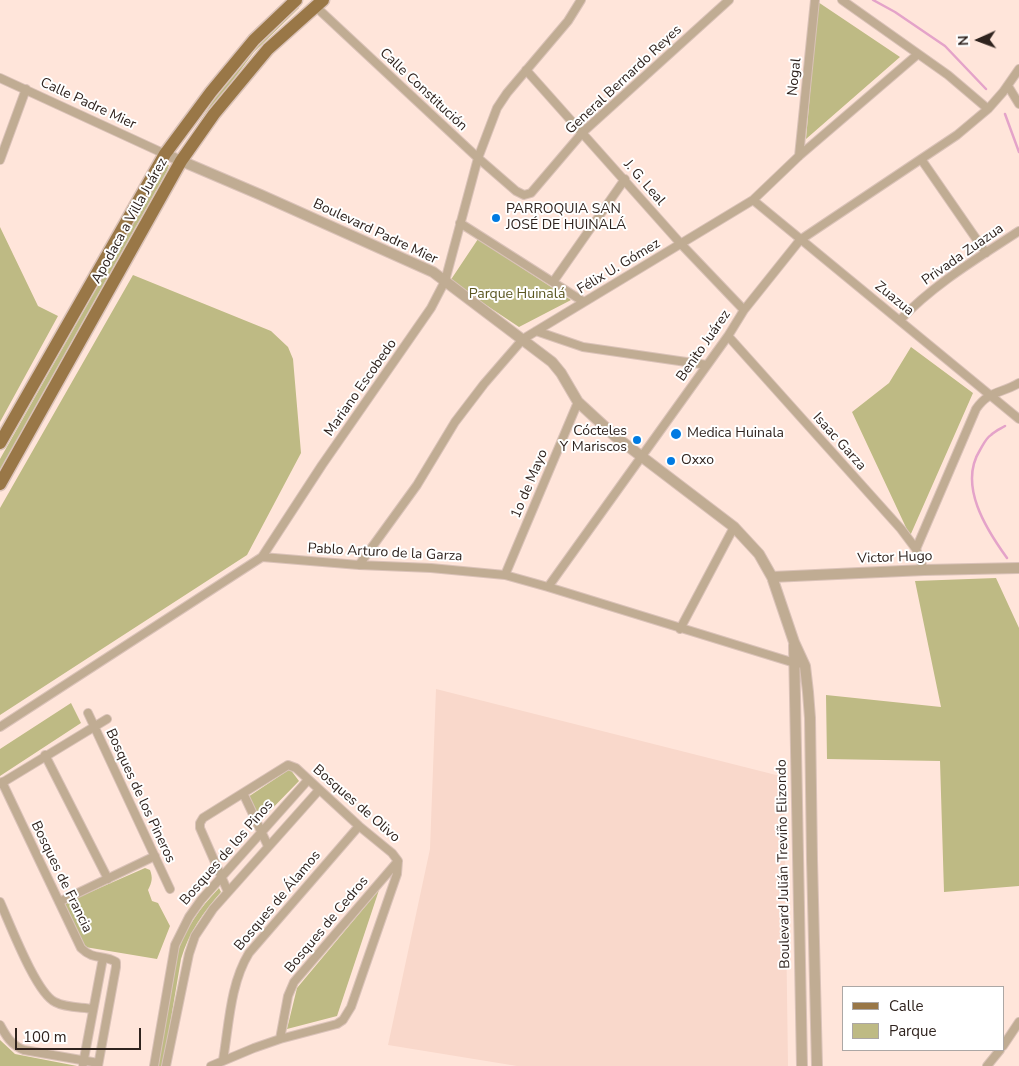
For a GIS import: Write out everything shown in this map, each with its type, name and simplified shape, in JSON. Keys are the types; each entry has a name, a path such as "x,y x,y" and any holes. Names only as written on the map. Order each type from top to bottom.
{"main road":[{"name":"Apodaca a Villa Juárez","path":"0,443 165,154 211,92 254,40 296,0"},
{"name":"Apodaca a Villa Juárez","path":"0,484 181,161 214,114 268,49 319,3"}],"street":[{"name":"Mariano Escobedo","path":"262,557 322,465 431,308 445,281 478,158 497,108 526,70 568,21 581,0"},
{"name":"General Bernardo Reyes","path":"516,191 524,195 531,192 582,132 728,0"},
{"name":"Nogal","path":"799,156 815,0"},
{"path":"842,0 948,75 989,107"},
{"name":"Calle Constitución","path":"319,3 478,158 516,191"},
{"name":"Félix U. Gómez","path":"359,566 417,485 455,422 484,384 523,339 752,200 799,156 918,54"},
{"name":"Benito Juárez","path":"548,587 642,458 728,336 744,310 800,240 957,135 989,107 1019,69"},
{"name":"J. G. Leal","path":"526,70 681,244 744,310"},
{"name":"Calle Padre Mier","path":"0,78 26,88 165,154"},
{"path":"0,160 26,88"},
{"path":"1005,89 1019,104"},
{"name":"Boulevard Padre Mier","path":"165,154 419,266 445,281 552,362 578,402 642,458 734,527 759,554 772,577 794,642 805,666"},
{"path":"921,160 986,253"},
{"path":"553,282 625,179"},
{"name":"Zuazua","path":"752,200 1019,419"},
{"path":"460,223 584,302"},
{"name":"Privada Zuazua","path":"900,320 916,303 1019,231"},
{"path":"536,331 583,347 707,365"},
{"name":"Isaac Garza","path":"728,336 901,529 916,549 924,570"},
{"path":"916,549 976,409 982,400 990,394 1011,388 1019,383"},
{"name":"1o de Mayo","path":"506,575 578,402"},
{"path":"680,629 734,527"},
{"path":"0,727 262,557"},
{"name":"Pablo Arturo de la Garza","path":"262,557 359,566 431,568 506,575 805,666"},
{"name":"Victor Hugo","path":"772,577 1019,568"},
{"name":"Boulevard Padre Mier","path":"793,662 794,642"},
{"name":"Boulevard Julián Treviño Elizondo","path":"793,662 797,750 798,936 802,1066"},
{"name":"Boulevard Julián Treviño Elizondo","path":"805,666 810,718 818,1066"},
{"name":"Bosques de los Pineros","path":"88,713 170,889"},
{"path":"1,783 107,719"},
{"path":"45,755 108,879"},
{"name":"Bosques de Olivo","path":"211,1066 280,1039 336,1024 343,1020 347,1015 397,874 398,861 392,853 359,826 296,768 288,766 203,818 200,822 200,828 228,892"},
{"name":"Bosques de los Pinos","path":"154,1066 175,944 189,917 222,876 308,780"},
{"name":"Bosques de Francia","path":"1,783 82,948 94,957 116,962 98,1064"},
{"name":"Bosques de los Pinos","path":"166,1066 189,954 195,936 213,909 319,790"},
{"path":"243,793 268,846"},
{"name":"Bosques de Álamos","path":"223,1060 236,978 242,964 249,953 359,826"},
{"path":"59,902 155,856"},
{"name":"Bosques de Cedros","path":"280,1039 288,996 294,982 398,861"},
{"path":"0,902 36,980 48,997 62,1005 93,1009"},
{"path":"83,1064 104,958"},
{"path":"1004,1045 1019,1022"},
{"path":"0,1025 9,1040 17,1048 83,1064 98,1064"},
{"path":"1012,1033 1019,1038"},
{"path":"987,1066 999,1051"}],"shaded area":[{"path":"436,689 784,777 788,1066 517,1066 388,1045 430,849"}],"green space":[{"path":"818,2 900,57 806,139"},
{"path":"298,7 254,52 183,147 218,91 256,47"},
{"path":"166,165 169,165 167,171 0,470 0,459"},
{"path":"0,227 38,306 58,316 0,422"},
{"name":"Parque Huinalá","path":"478,239 571,300 519,327 450,281"},
{"path":"133,275 271,331 288,347 293,359 301,453 247,555 0,715 0,508"},
{"path":"911,347 973,393 910,536 852,412 889,383"},
{"path":"996,578 1019,628 1019,886 944,892 940,761 827,759 826,695 941,707 915,581"},
{"path":"71,703 81,723 0,776 0,749"},
{"path":"290,769 299,781 261,820 248,797"},
{"path":"145,868 150,870 152,875 148,890 152,901 158,903 170,926 157,959 85,947 63,904"},
{"path":"219,888 221,892 197,923 184,949 163,1066 157,1066 179,948 193,920"},
{"path":"379,890 337,1016 287,1029 297,988"},
{"path":"0,1040 15,1054 77,1066 0,1066"}],"waterway":[{"path":"873,0 895,12 945,46 986,89"},
{"path":"1005,114 1019,152"},
{"path":"1005,426 985,442 974,464 972,478 973,492 983,520 1007,558"}],"place":[{"name":"PARROQUIA SAN JOSÉ DE HUINALÁ","path":"496,218"},
{"name":"Medica Huinala","path":"676,434"},
{"name":"Cócteles Y Mariscos","path":"637,440"},
{"name":"Oxxo","path":"671,461"}]}
